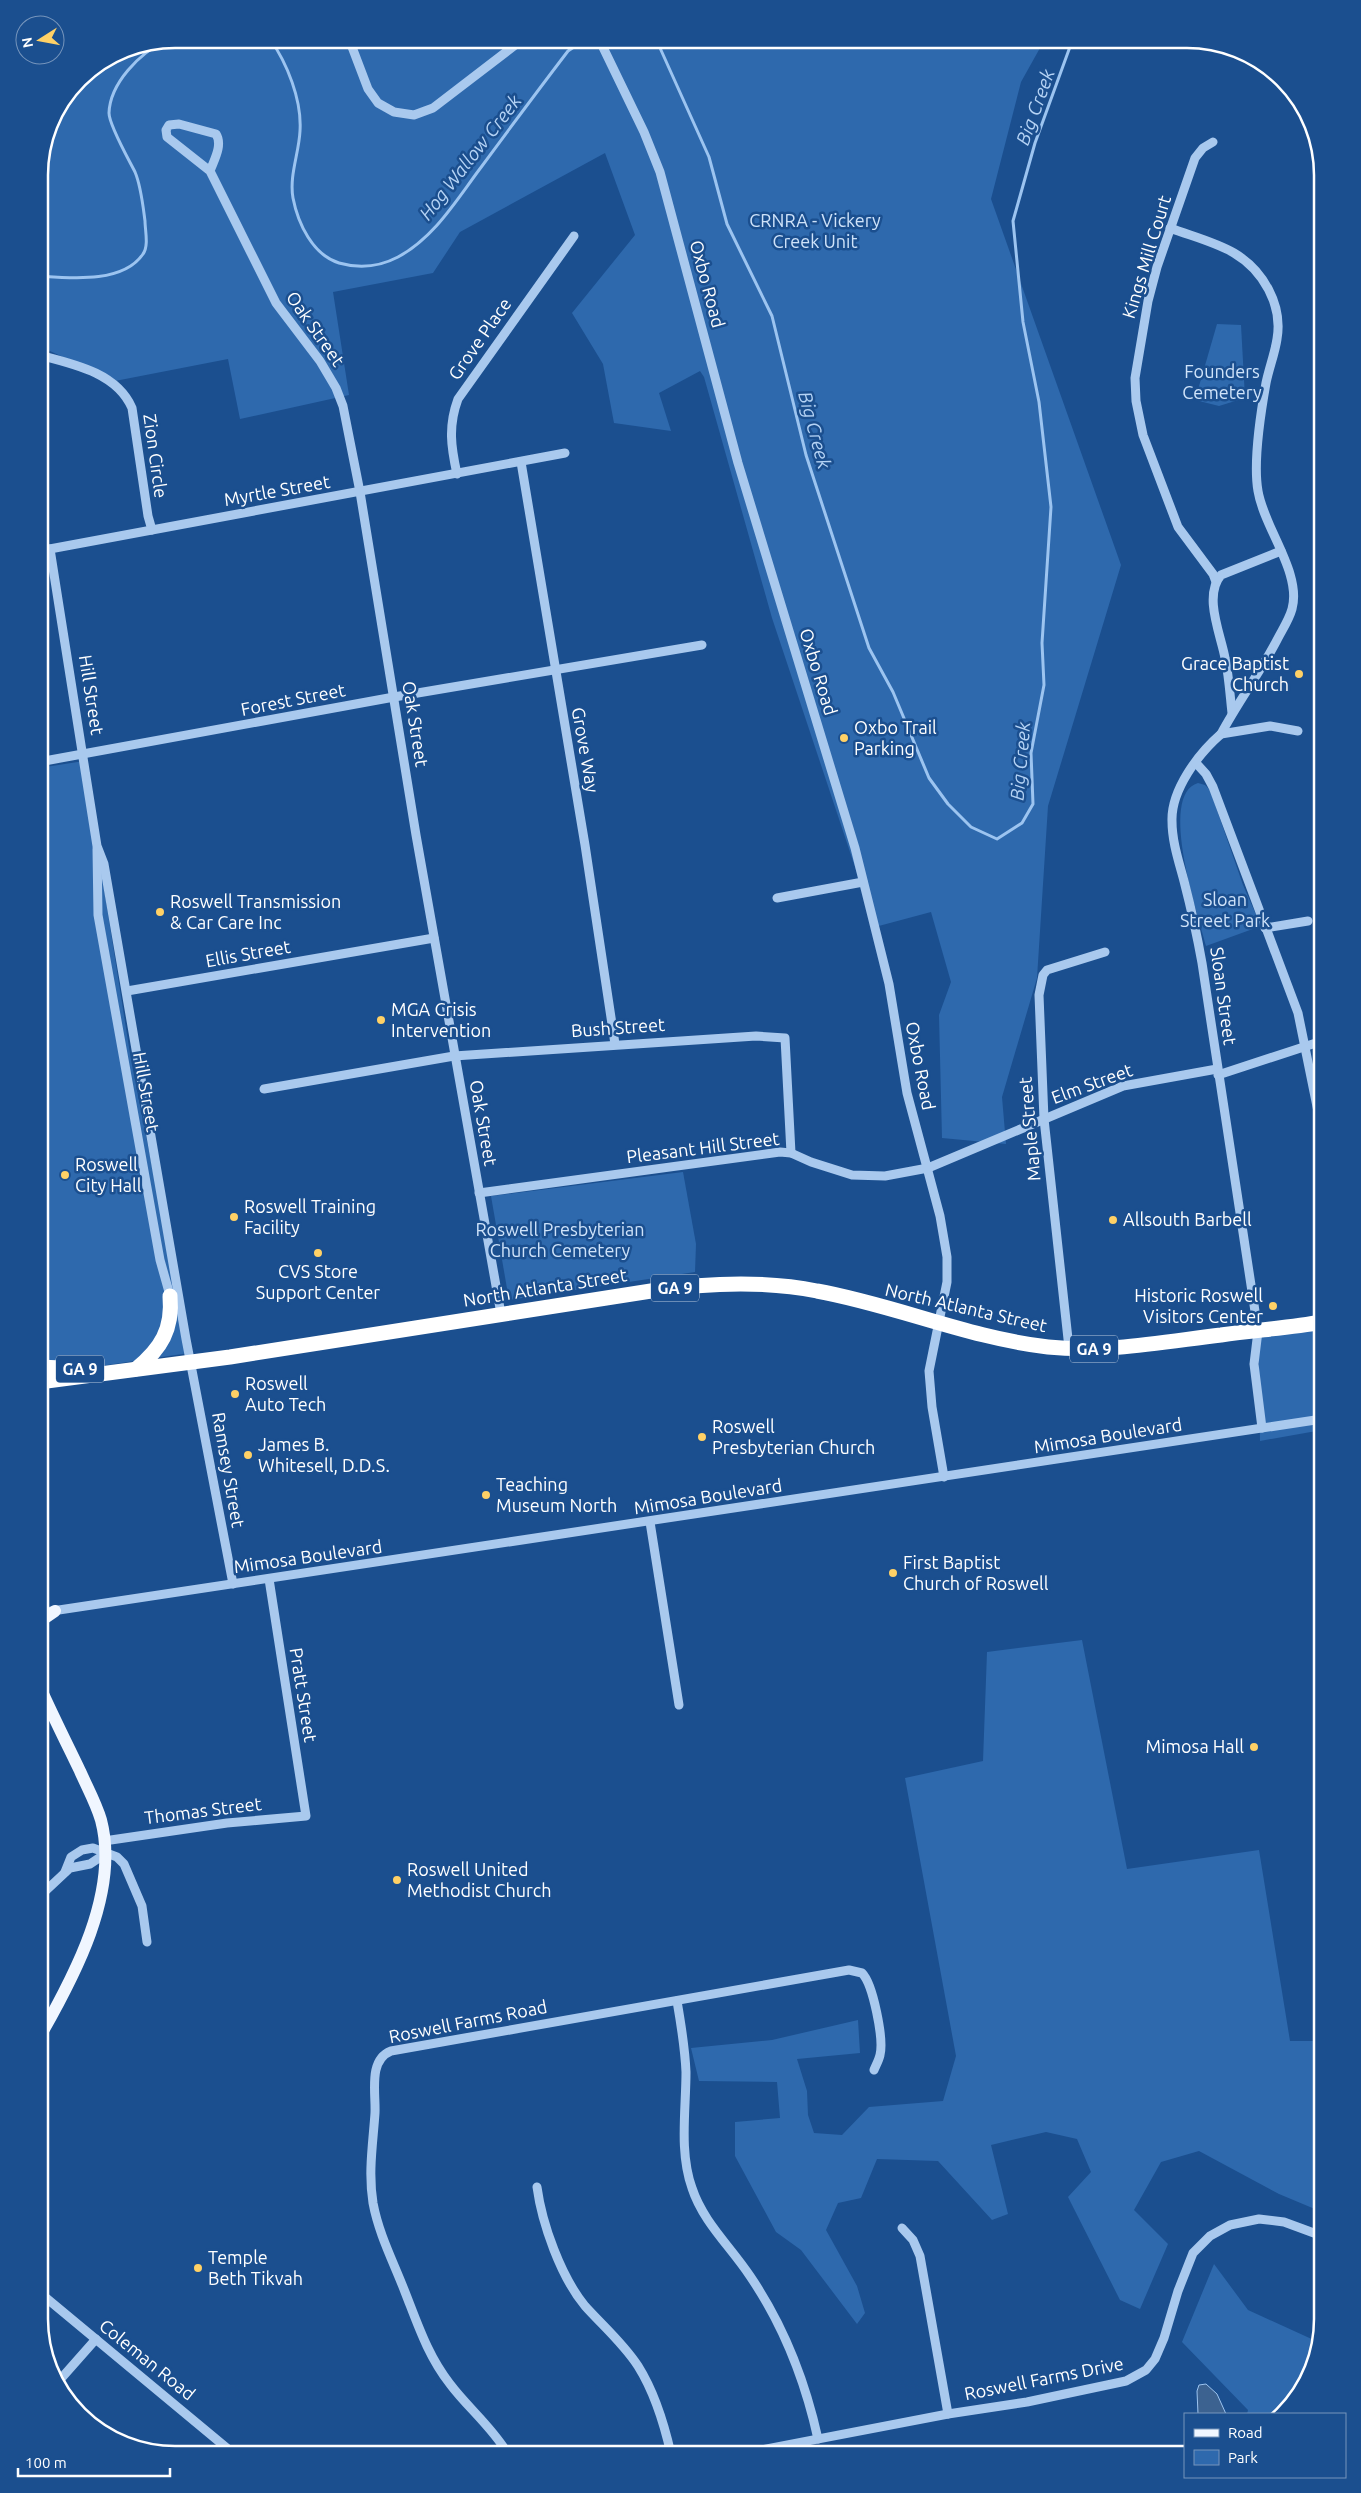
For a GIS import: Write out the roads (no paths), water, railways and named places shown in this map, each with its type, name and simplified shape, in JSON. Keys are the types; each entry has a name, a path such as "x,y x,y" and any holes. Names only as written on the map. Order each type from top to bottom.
{"highway":[{"name":"North Atlanta Street","path":"48,1381 192,1362 674,1288 736,1284 777,1286 817,1291 1000,1339 1069,1348 1119,1348 1314,1323"},
{"path":"129,1370 158,1349 165,1338 170,1314 170,1296"},
{"name":"GA 9","path":"48,1366 129,1370"}],"main road":[{"path":"48,1616 56,1611"},
{"path":"48,1704 93,1798 100,1820 105,1854 101,1894 85,1945 62,1998 48,2022"}],"street":[{"path":"352,48 368,89 378,103 394,112 404,114 423,113 432,108 511,48"},
{"name":"Oxbo Road","path":"602,48 644,132 660,172 738,463 863,882 889,984 907,1093 940,1216 946,1257 946,1292 938,1322 929,1371 932,1407 944,1477"},
{"name":"Oak Street","path":"210,171 218,147 219,139 216,134 178,124 169,125 166,130 167,136 210,171 276,303 320,361 336,388 343,406 360,492 454,1056 501,1314"},
{"name":"Kings Mill Court","path":"1213,142 1203,148 1195,158 1170,228 1148,301 1135,378 1136,401 1143,434 1178,528 1213,574 1216,582"},
{"name":"Sloan Street","path":"1170,228 1232,252 1247,262 1260,275 1271,294 1277,315 1278,338 1266,382 1257,479 1262,506 1281,551 1294,591 1292,611 1263,668 1232,713 1221,734 1196,763 1176,797 1171,820 1175,845 1199,944 1258,1331 1254,1364 1262,1428"},
{"name":"Grove Place","path":"457,474 450,433 458,399 574,236"},
{"name":"Zion Circle","path":"48,358 108,378 128,398 132,408 148,516 152,530"},
{"name":"Myrtle Street","path":"50,549 565,453"},
{"name":"Grove Way","path":"521,462 554,670 585,845 615,1044"},
{"name":"Hill Street","path":"50,549 97,846 98,915 160,1260 170,1296 186,1339"},
{"path":"1232,713 1226,659 1215,615 1214,598 1216,582 1222,575 1281,551"},
{"name":"Forest Street","path":"48,761 84,756 394,698 702,646"},
{"path":"1221,734 1270,726 1298,731"},
{"path":"1196,763 1206,774 1213,787 1298,1013 1314,1094"},
{"name":"Hill Street","path":"97,846 104,864 186,1339 192,1362"},
{"path":"777,898 863,882"},
{"path":"1265,928 1308,922"},
{"name":"Ellis Street","path":"127,991 434,938"},
{"name":"Maple Street","path":"1069,1348 1044,1119 1038,1005 1043,975 1047,970 1106,952"},
{"name":"Bush Street","path":"264,1090 454,1056 615,1044 766,1036 785,1038 791,1153"},
{"name":"Elm Street","path":"928,1168 1123,1086 1217,1072 1314,1043"},
{"name":"Pleasant Hill Street","path":"479,1193 780,1152 791,1153 811,1162 852,1174 885,1176 928,1168"},
{"name":"Ramsey Street","path":"192,1362 233,1584"},
{"name":"Mimosa Boulevard","path":"48,1612 1314,1420"},
{"path":"650,1522 679,1705"},
{"name":"Pratt Street","path":"269,1579 306,1816"},
{"name":"Thomas Street","path":"104,1841 228,1823 306,1816"},
{"path":"48,1890 64,1872 70,1857 82,1850 93,1848 117,1857 124,1864 142,1906 147,1942"},
{"path":"64,1872 80,1864 90,1864 105,1854"},
{"name":"Roswell Farms Road","path":"502,2445 488,2426 450,2385 430,2355 381,2236 373,2203 370,2170 375,2112 376,2069 380,2058 391,2052 856,1970 862,1973 870,1984 881,2040 880,2055 874,2070"},
{"path":"677,2001 686,2070 685,2158 691,2187 704,2215 749,2274 779,2324 802,2379 818,2439"},
{"path":"537,2187 542,2216 572,2286 586,2306 611,2332 638,2367 650,2388 665,2426 669,2445"},
{"name":"Roswell Farms Drive","path":"784,2446 948,2414 1027,2402 1126,2381 1140,2374 1156,2359 1178,2291 1193,2253 1210,2236 1230,2225 1259,2219 1284,2222 1314,2233"},
{"path":"902,2228 913,2240 920,2256 948,2414"},
{"name":"Coleman Road","path":"48,2299 223,2445"},
{"path":"62,2378 96,2339"}],"waterway":[{"name":"Hog Wallow Creek","path":"275,48 292,82 299,107 300,131 292,181 295,208 303,228 314,246 330,259 354,266 384,263 398,257 423,239 454,204 568,51 572,48"},
{"name":"Big Creek","path":"660,48 709,157 727,224 772,316 806,455 869,648 893,692 929,778 948,804 971,827 997,839 1022,823 1033,804 1031,753 1044,685 1042,643 1051,507 1039,402 1023,322 1013,221 1035,143 1070,48"},
{"name":"Hog Wallow Creek","path":"48,277 80,278 109,275 134,264 145,251 145,221 139,183 116,134 109,113 111,102 121,80 128,70 150,50"}],"place":[{"name":"Grace Baptist Church","path":"1299,674"},
{"name":"Oxbo Trail Parking","path":"844,738"},
{"name":"Roswell Transmission & Car Care Inc","path":"160,912"},
{"name":"MGA Crisis Intervention","path":"381,1020"},
{"name":"Roswell City Hall","path":"65,1175"},
{"name":"Roswell Training Facility","path":"234,1217"},
{"name":"Allsouth Barbell","path":"1113,1220"},
{"name":"CVS Store Support Center","path":"318,1253"},
{"name":"Historic Roswell Visitors Center","path":"1273,1306"},
{"name":"Roswell Auto Tech","path":"235,1394"},
{"name":"Roswell Presbyterian Church","path":"702,1437"},
{"name":"James B. Whitesell, D.D.S.","path":"248,1455"},
{"name":"Teaching Museum North","path":"486,1495"},
{"name":"First Baptist Church of Roswell","path":"893,1573"},
{"name":"Mimosa Hall","path":"1254,1747"},
{"name":"Roswell United Methodist Church","path":"397,1880"},
{"name":"Temple Beth Tikvah","path":"198,2268"}],"park label":[{"name":"CRNRA - Vickery Creek Unit","path":"815,231"},
{"name":"Founders Cemetery","path":"1222,382"},
{"name":"Sloan Street Park","path":"1225,910"},
{"name":"Roswell Presbyterian Church Cemetery","path":"560,1240"}]}
